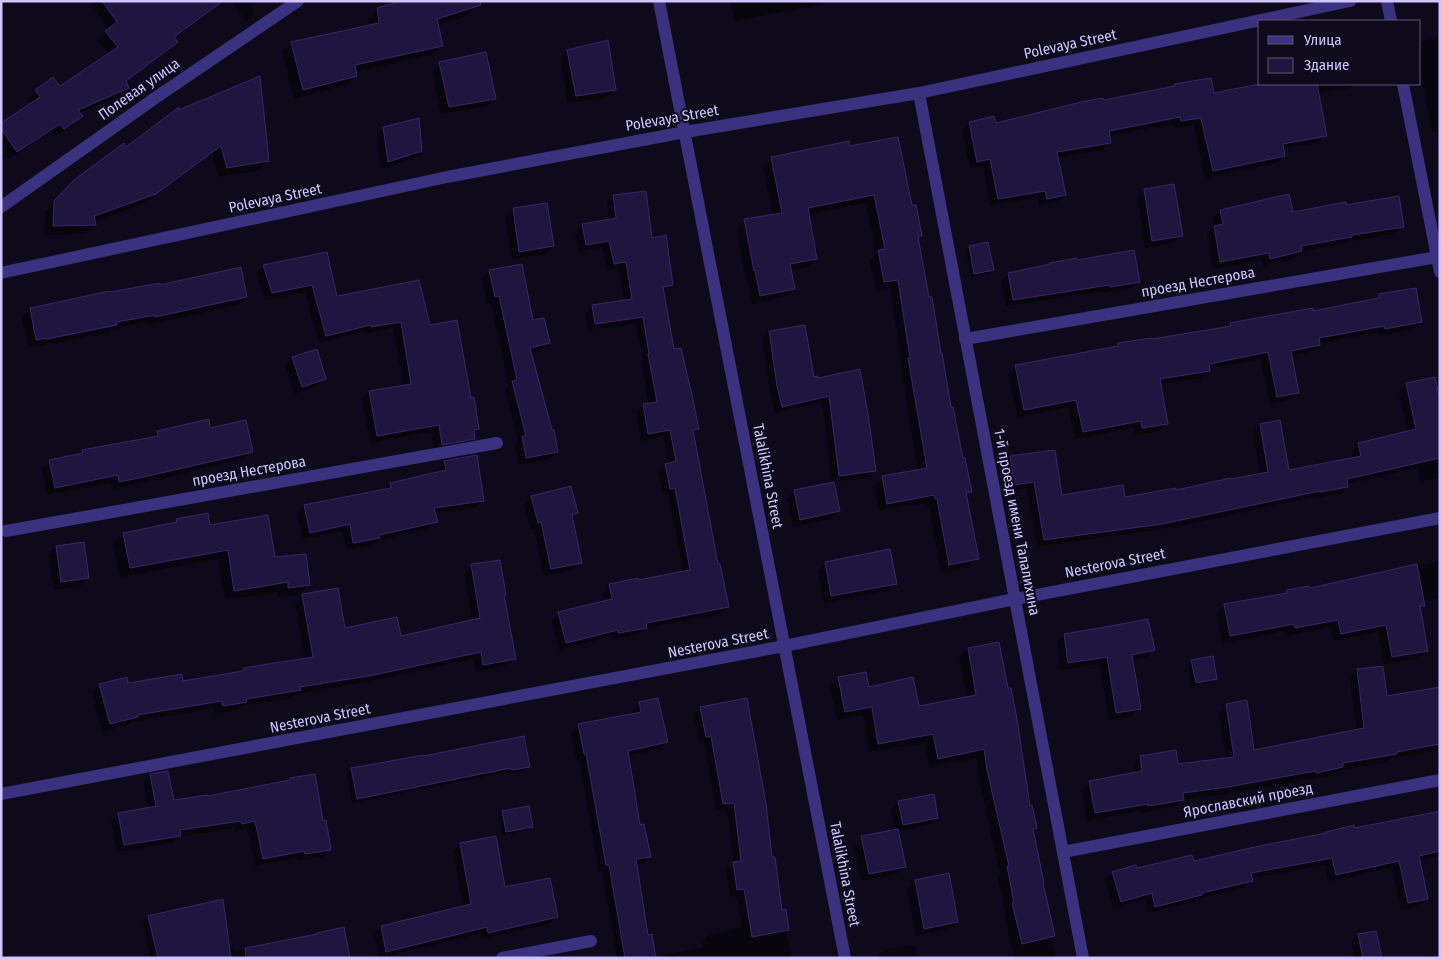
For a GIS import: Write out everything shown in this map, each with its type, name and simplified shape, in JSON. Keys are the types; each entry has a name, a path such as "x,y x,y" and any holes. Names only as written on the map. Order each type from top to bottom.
{"street":[{"name":"Полевая улица","path":"1,207 158,96 298,1"},
{"name":"Talalikhina Street","path":"659,1 845,958"},
{"name":"Polevaya Street","path":"1261,20 1350,1"},
{"path":"1387,1 1391,20"},
{"name":"Polevaya Street","path":"1,273 447,177 685,132 918,93 1258,21"},
{"path":"1403,85 1440,272"},
{"name":"1-й проезд имени Талалихина","path":"918,93 1083,958"},
{"name":"проезд Нестерова","path":"965,339 1437,257"},
{"name":"проезд Нестерова","path":"6,531 497,443"},
{"name":"Nesterova Street","path":"1,794 784,646 1015,599 1440,518"},
{"name":"Ярославский проезд","path":"1063,852 1440,780"},
{"path":"502,958 591,940"}],"building":[{"path":"102,1 223,1 174,37 178,42 126,81 129,88 78,110 83,116 64,129 60,124 17,152 1,129 1,123 40,97 35,90 53,77 60,86 118,47 105,31 117,22"},
{"path":"402,1 480,1 481,5 437,19 443,46 355,65 357,76 303,90 291,42 379,23 377,8"},
{"path":"608,40 616,90 576,96 567,50"},
{"path":"486,52 496,99 449,107 439,62"},
{"path":"260,76 269,161 227,168 221,146 156,194 94,216 96,225 53,226 54,201 74,180 124,143 126,147 179,107 179,110"},
{"path":"1211,78 1214,93 1258,84 1317,85 1327,136 1283,144 1285,156 1213,171 1201,118 1181,121 1180,117 1109,131 1111,143 1057,152 1066,195 1047,199 1045,191 998,199 990,159 977,162 969,122 994,116 996,123 1081,102 1103,98 1104,100 1175,86 1174,84"},
{"path":"419,118 422,151 388,162 383,127"},
{"path":"898,137 912,205 916,205 922,236 918,237 929,297 932,297 951,407 953,407 972,492 966,493 979,559 949,565 937,499 935,499 934,495 887,504 882,476 927,468 908,358 910,358 898,280 884,282 878,250 885,249 874,195 808,208 817,259 790,264 795,289 760,296 744,219 782,213 771,157 849,141 850,146"},
{"path":"1174,184 1183,236 1152,241 1144,189"},
{"path":"646,191 652,238 666,235 673,285 663,287 674,349 681,348 692,395 699,429 693,430 718,564 720,564 729,607 646,623 647,628 618,633 618,630 566,643 558,612 612,599 609,584 690,570 675,488 670,489 665,464 676,461 670,430 648,434 643,404 657,402 643,317 595,324 592,305 632,299 626,262 614,264 609,241 586,245 582,224 616,218 613,195"},
{"path":"1289,194 1293,212 1346,202 1346,205 1399,196 1404,227 1352,235 1352,237 1301,246 1302,251 1270,259 1269,253 1220,262 1214,226 1223,224 1220,210"},
{"path":"547,203 554,246 519,252 513,208"},
{"path":"988,242 994,270 974,274 969,246"},
{"path":"1134,250 1140,282 1013,300 1008,273 1077,258 1077,260"},
{"path":"327,252 337,296 419,280 430,325 457,320 471,398 474,397 479,429 474,430 475,439 442,445 439,425 377,436 369,391 411,384 401,322 371,327 371,325 326,336 312,285 272,293 263,265"},
{"path":"522,264 533,320 544,318 550,343 530,348 552,430 554,430 558,452 526,458 522,436 526,436 512,381 517,380 499,296 495,297 489,270"},
{"path":"241,267 247,297 36,340 30,308 110,291 160,283 160,285"},
{"path":"1416,288 1422,322 1385,329 1384,326 1319,338 1320,345 1291,351 1299,393 1277,397 1268,352 1209,364 1210,371 1160,379 1168,424 1142,428 1141,421 1083,432 1076,400 1024,410 1015,365 1118,346 1118,343 1231,326 1230,323 1313,308 1313,311 1379,298 1379,294"},
{"path":"805,325 814,377 818,376 818,378 860,369 876,471 839,476 829,396 782,407 769,331"},
{"path":"317,349 326,379 302,387 292,357"},
{"path":"1435,377 1440,400 1440,458 1347,479 1348,487 1320,491 1162,524 1044,540 1034,482 1014,485 1010,456 1055,450 1062,495 1123,485 1125,497 1176,488 1176,490 1268,472 1260,424 1280,420 1289,470 1361,456 1358,443 1416,429 1406,383"},
{"path":"209,419 210,428 246,420 253,452 119,482 118,475 55,488 49,460 83,453 82,450 158,436 157,431"},
{"path":"477,455 484,501 434,508 438,522 379,535 380,538 353,543 350,524 310,533 304,505 391,488 390,483 446,470 444,461"},
{"path":"834,482 840,511 800,520 794,490"},
{"path":"571,486 578,513 572,515 582,563 551,569 541,522 538,523 531,496"},
{"path":"208,513 210,525 268,515 275,557 306,554 310,585 288,588 288,582 234,591 228,550 130,568 123,533 177,522 176,519"},
{"path":"84,542 89,578 61,582 56,546"},
{"path":"890,549 897,584 831,596 825,562"},
{"path":"500,560 506,595 504,595 516,659 483,665 481,652 374,675 300,687 301,690 246,699 247,702 223,706 222,701 137,715 138,717 110,724 99,684 127,677 128,683 182,674 183,681 243,671 243,668 313,657 302,594 338,588 345,628 397,617 401,636 480,618 471,564"},
{"path":"1417,564 1425,606 1420,606 1428,651 1392,657 1386,625 1341,634 1338,620 1295,628 1294,624 1230,636 1224,604 1287,593 1287,590 1309,586 1310,588"},
{"path":"1148,619 1155,650 1132,655 1141,709 1116,713 1107,657 1068,663 1064,634"},
{"path":"999,642 1008,688 1011,688 1017,719 1030,806 1032,805 1037,828 1033,829 1055,936 1022,944 1012,903 1014,903 1007,866 1009,866 984,749 938,759 933,734 878,744 872,707 845,712 838,677 866,672 869,687 913,677 919,706 976,695 968,648"},
{"path":"1213,656 1217,679 1196,683 1191,660"},
{"path":"1383,666 1387,696 1440,687 1440,744 1397,752 1397,754 1343,763 1343,767 1316,773 1315,771 1183,793 1184,800 1095,813 1089,781 1142,771 1140,756 1176,750 1178,764 1234,757 1226,704 1247,700 1254,750 1364,728 1357,669"},
{"path":"658,698 668,742 628,751 640,825 644,824 651,857 636,859 648,935 652,934 656,958 625,958 609,865 606,865 586,754 584,754 578,724 641,712 639,702"},
{"path":"747,698 766,804 772,857 775,857 782,910 786,909 789,930 752,937 744,889 737,890 733,862 741,861 734,803 723,804 711,736 706,737 700,707"},
{"path":"524,736 530,767 512,770 511,768 357,799 351,768"},
{"path":"168,771 174,800 208,796 315,774 323,821 326,820 331,850 305,854 304,851 263,859 255,821 242,824 241,821 180,830 181,836 124,845 118,813 156,806 150,774"},
{"path":"934,794 938,818 903,825 898,801"},
{"path":"529,806 533,827 506,832 502,811"},
{"path":"1440,811 1440,851 1419,856 1428,899 1408,903 1399,861 1336,875 1332,858 1251,873 1253,881 1155,907 1152,893 1121,902 1112,872 1136,865 1137,868 1192,855 1194,861 1326,833 1354,825 1355,828"},
{"path":"898,829 906,867 869,874 861,836"},
{"path":"496,836 505,887 550,878 558,917 488,933 487,927 386,952 381,926 471,904 460,843"},
{"path":"949,873 958,922 924,929 915,880"},
{"path":"223,899 231,958 158,958 148,916"},
{"path":"344,927 350,958 246,958 245,948"},
{"path":"1376,931 1382,958 1363,958 1358,934"}]}
